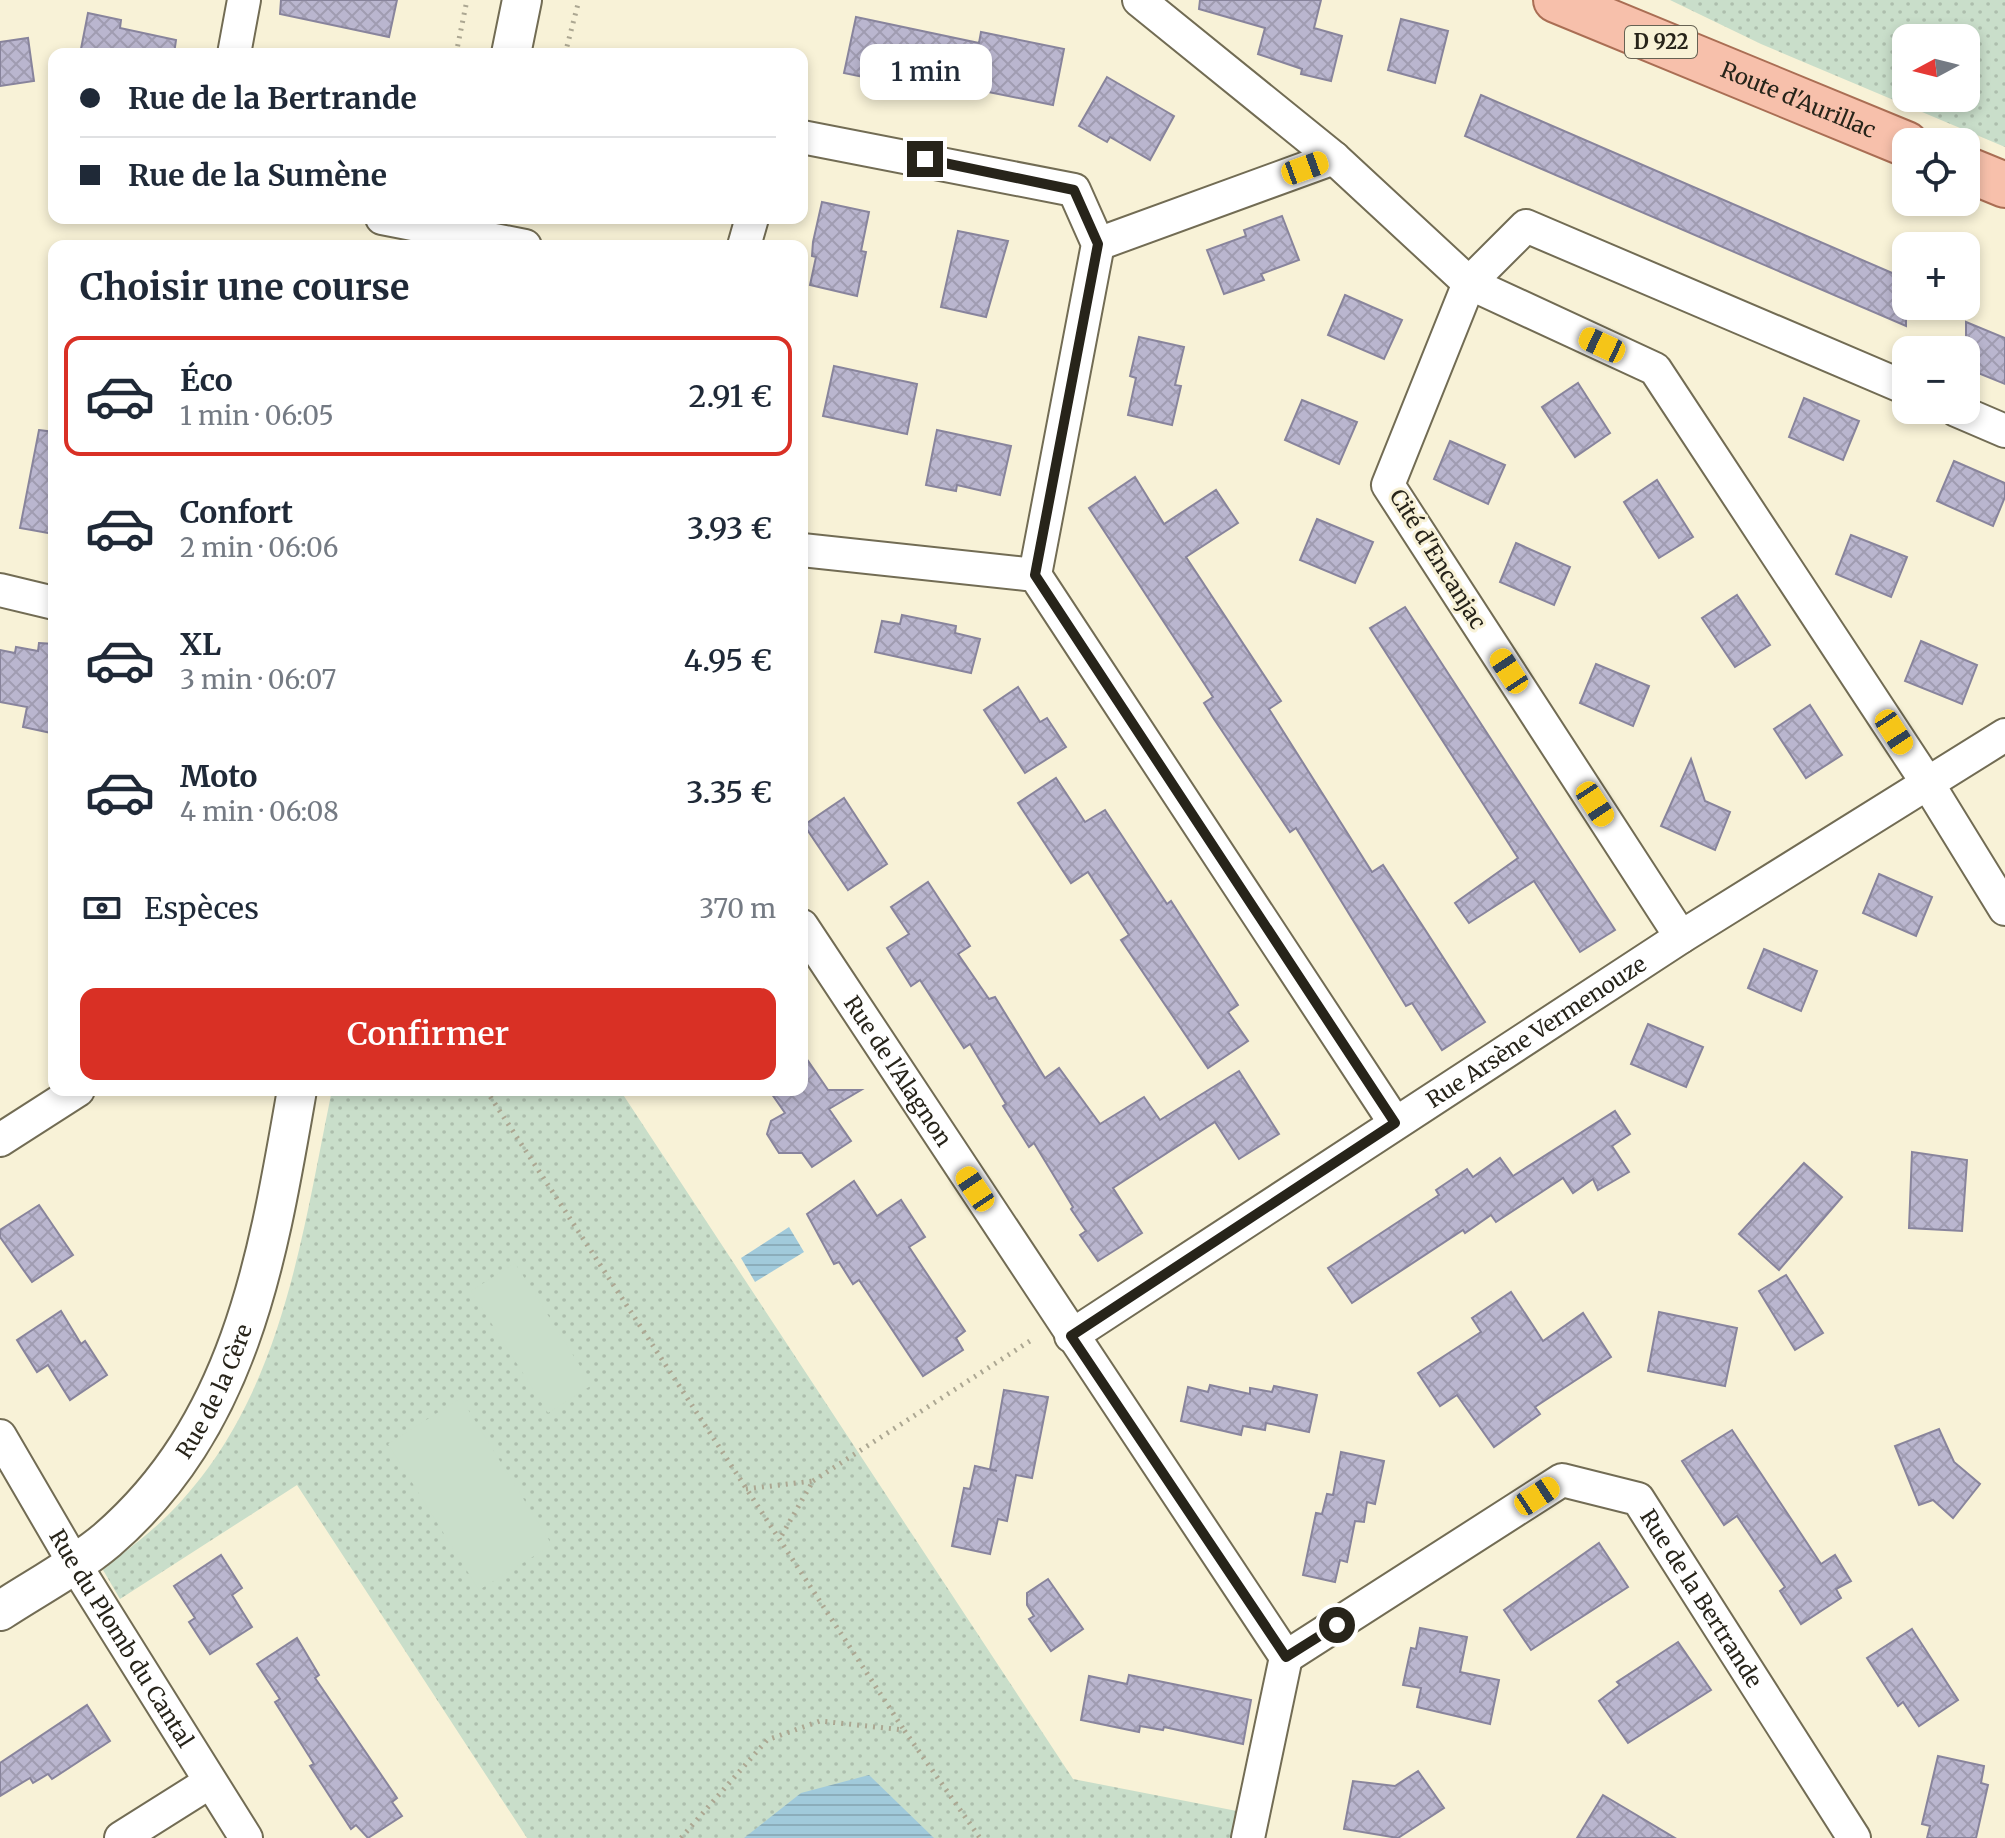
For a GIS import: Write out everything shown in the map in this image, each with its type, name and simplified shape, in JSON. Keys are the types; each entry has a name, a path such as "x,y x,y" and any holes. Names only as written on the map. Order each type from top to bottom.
{"main road":[{"name":"Route d'Aurillac","path":"1556,0 1892,138"},
{"path":"1980,175 2005,185"}],"street":[{"path":"235,48 244,0"},
{"path":"512,48 522,0"},
{"path":"1139,0 1334,158 1469,283 1655,369 1928,784 2005,909"},
{"path":"808,138 1074,190 1098,244 1035,575 1395,1123"},
{"path":"1098,244 1334,158"},
{"path":"419,224 501,240"},
{"name":"Cité d'Encanjac","path":"1681,937 1388,485 1469,283 1526,226 1892,382"},
{"path":"1980,420 2005,431"},
{"path":"808,551 1035,575"},
{"path":"0,590 48,602"},
{"name":"Rue Arsène Vermenouze","path":"1066,1328 2005,735"},
{"name":"Rue de l'Alagnon","path":"808,935 1286,1657"},
{"path":"0,1140 69,1096"},
{"name":"Rue de la Cère","path":"0,1611 106,1540 164,1482 210,1412 248,1324 275,1217 296,1096"},
{"name":"Rue du Plomb du Cantal","path":"0,1436 74,1563 246,1838"},
{"name":"Rue de la Bertrande","path":"1286,1657 1562,1480 1638,1499 1854,1838"},
{"path":"1248,1838 1286,1657"},
{"path":"121,1838 210,1782"}],"path":[{"path":"457,48 467,0"},
{"path":"567,48 579,0"},
{"path":"490,1096 904,1730 981,1838"},
{"path":"746,1489 813,1481 1066,1328"},
{"path":"779,1540 813,1481"},
{"path":"681,1838 767,1740 820,1721 904,1730"}],"green space":[{"path":"1670,0 2005,0 2005,147 1980,136 1980,128 1960,128 1922,112 1980,112 1980,24 1892,24 1892,99 1761,44"},
{"path":"331,1096 624,1096 1073,1779 1242,1812 1236,1838 527,1838 297,1485 120,1599 103,1570 168,1515 207,1470 237,1422 262,1370 297,1260"},
{"path":"515,1263 592,1385 548,1413 471,1291"},
{"path":"461,1398 552,1545 479,1590 388,1444"}],"water":[{"path":"789,1227 804,1252 755,1282 741,1258"},
{"path":"869,1775 934,1838 744,1838 801,1793"}],"building":[{"path":"281,0 397,0 389,37 280,14"},
{"path":"1200,0 1321,0 1314,28 1342,36 1331,81 1301,74 1302,69 1258,54 1265,28 1199,9"},
{"path":"88,13 121,20 120,28 176,40 175,48 81,48"},
{"path":"856,17 979,43 981,32 1064,49 1053,105 929,80 927,90 844,73"},
{"path":"1401,19 1448,31 1435,83 1388,70"},
{"path":"28,38 34,81 0,86 0,42"},
{"path":"1107,77 1174,116 1150,160 1110,137 1107,142 1079,126"},
{"path":"1481,95 1892,273 1892,320 1465,136"},
{"path":"822,202 869,212 861,251 866,252 857,296 810,285 816,257 812,256 813,242"},
{"path":"1282,216 1299,260 1261,274 1264,280 1224,294 1207,250 1246,236 1244,230"},
{"path":"958,231 1008,241 986,317 941,307"},
{"path":"1345,295 1402,320 1384,359 1328,335"},
{"path":"1892,320 1906,320 1906,326"},
{"path":"1966,322 2005,338 2005,384 1980,374 1980,336 1966,336"},
{"path":"1139,337 1184,347 1175,385 1181,386 1172,425 1128,415 1136,378 1130,376"},
{"path":"834,366 917,384 907,434 823,416"},
{"path":"1578,383 1610,433 1575,457 1542,407"},
{"path":"1804,398 1859,421 1843,460 1789,437"},
{"path":"1302,400 1357,422 1339,464 1285,440"},
{"path":"39,430 48,431 48,533 20,528"},
{"path":"937,430 1011,446 1000,495 957,485 956,491 926,485"},
{"path":"1450,441 1505,465 1488,504 1434,479"},
{"path":"1954,461 2005,483 2005,497 1993,526 1937,501"},
{"path":"1135,477 1164,524 1216,490 1238,523 1186,557 1281,701 1269,709 1372,872 1383,865 1485,1022 1442,1050 1412,1003 1406,1006 1296,828 1290,832 1214,719 1204,703 1213,697 1089,508"},
{"path":"1657,480 1693,537 1659,558 1624,502"},
{"path":"1317,519 1373,542 1355,583 1300,560"},
{"path":"1851,535 1907,557 1891,597 1836,574"},
{"path":"1516,543 1570,567 1554,605 1500,582"},
{"path":"1737,595 1770,645 1735,667 1702,618"},
{"path":"1405,607 1615,930 1580,952 1534,881 1469,923 1455,903 1518,858 1370,628"},
{"path":"902,615 956,626 955,633 980,639 971,673 875,652 882,621 900,624"},
{"path":"1921,641 1977,665 1962,704 1905,681"},
{"path":"39,643 48,644 48,732 23,727 27,707 0,702 0,650 15,653 16,647 38,651"},
{"path":"1596,664 1649,686 1633,726 1580,703"},
{"path":"1018,687 1040,722 1047,718 1066,747 1025,773 984,710"},
{"path":"1810,705 1842,755 1806,778 1774,729"},
{"path":"1691,759 1705,801 1730,812 1715,850 1661,826"},
{"path":"1056,778 1085,822 1105,810 1167,904 1171,901 1238,1005 1228,1012 1248,1041 1208,1068 1121,940 1129,935 1088,872 1071,883 1018,803"},
{"path":"844,798 887,864 848,890 808,831 808,822"},
{"path":"1879,874 1932,897 1916,936 1863,913"},
{"path":"928,882 970,946 958,954 989,999 995,997 1045,1078 1059,1068 1100,1124 1144,1097 1160,1120 1239,1071 1279,1134 1239,1159 1215,1122 1113,1188 1142,1233 1098,1261 1080,1235 1086,1231 1071,1209 1073,1207 1034,1143 1029,1147 1003,1106 1006,1104 970,1044 964,1048 920,980 911,986 887,948 909,934 891,907"},
{"path":"1764,949 1817,971 1801,1011 1748,988"},
{"path":"1648,1024 1703,1047 1686,1087 1631,1064"},
{"path":"808,1061 828,1090 861,1090 829,1109 851,1141 812,1167 802,1153 779,1153 767,1134 771,1121 785,1113 773,1096 808,1096"},
{"path":"1615,1111 1630,1134 1612,1146 1629,1172 1598,1190 1593,1179 1573,1193 1563,1178 1496,1222 1491,1215 1465,1233 1463,1230 1352,1303 1328,1268 1439,1195 1436,1190 1467,1169 1473,1177 1500,1158 1513,1176"},
{"path":"1912,1152 1967,1160 1962,1231 1909,1228"},
{"path":"1804,1163 1842,1197 1779,1270 1739,1234"},
{"path":"854,1181 877,1216 901,1200 925,1237 909,1247 965,1331 956,1338 963,1350 923,1376 859,1280 853,1284 839,1262 834,1264 807,1214"},
{"path":"39,1205 73,1255 32,1282 0,1237 0,1230"},
{"path":"1786,1275 1823,1333 1795,1350 1759,1291"},
{"path":"1511,1292 1543,1341 1583,1313 1611,1357 1535,1407 1540,1414 1494,1447 1457,1395 1440,1406 1418,1373 1481,1332 1472,1318"},
{"path":"61,1311 81,1344 85,1341 107,1375 70,1400 48,1365 37,1372 17,1340"},
{"path":"1659,1312 1737,1328 1725,1386 1648,1371"},
{"path":"1210,1385 1250,1394 1250,1388 1272,1392 1274,1386 1317,1395 1309,1432 1266,1423 1265,1430 1243,1426 1241,1435 1181,1421 1188,1387 1208,1392"},
{"path":"1004,1390 1048,1397 1032,1478 1016,1475 1007,1521 998,1519 990,1554 952,1546 964,1488 970,1489 975,1466 997,1471 990,1469"},
{"path":"1939,1429 1954,1462 1980,1484 1953,1518 1933,1500 1919,1505 1895,1446"},
{"path":"1732,1430 1821,1564 1835,1555 1851,1581 1836,1589 1841,1598 1801,1624 1780,1591 1785,1587 1737,1516 1724,1525 1682,1461"},
{"path":"1341,1452 1384,1461 1375,1504 1367,1502 1364,1522 1355,1521 1347,1562 1340,1560 1335,1582 1303,1575 1316,1513 1322,1514 1327,1494 1333,1495"},
{"path":"1599,1543 1628,1587 1531,1650 1504,1610"},
{"path":"221,1555 242,1588 232,1595 252,1627 210,1654 189,1622 195,1618 174,1586"},
{"path":"1048,1579 1083,1629 1051,1651 1029,1619 1034,1616 1027,1605 1027,1593"},
{"path":"1420,1628 1467,1637 1460,1672 1499,1680 1490,1724 1417,1707 1421,1688 1403,1685 1411,1648 1416,1649"},
{"path":"1912,1629 1958,1700 1919,1726 1903,1702 1898,1706 1867,1658"},
{"path":"297,1638 319,1675 315,1678 397,1798 392,1802 402,1816 368,1838 356,1825 351,1829 310,1766 314,1764 275,1702 280,1699 257,1664"},
{"path":"1678,1642 1711,1690 1628,1743 1599,1701 1620,1685 1617,1682"},
{"path":"1129,1675 1251,1700 1243,1744 1164,1727 1163,1730 1140,1726 1139,1732 1081,1720 1089,1676 1127,1684"},
{"path":"87,1705 110,1741 52,1779 48,1774 33,1783 30,1778 0,1796 0,1763"},
{"path":"1938,1756 1984,1766 1981,1783 1988,1785 1976,1838 1927,1838 1930,1826 1922,1824"},
{"path":"1418,1771 1444,1808 1398,1838 1344,1829 1353,1781 1395,1786"},
{"path":"1603,1795 1675,1838 1577,1838"}],"route":[{"path":"925,159 1074,190 1098,244 1035,575 1395,1123 1071,1336 1286,1657 1337,1625"}]}
